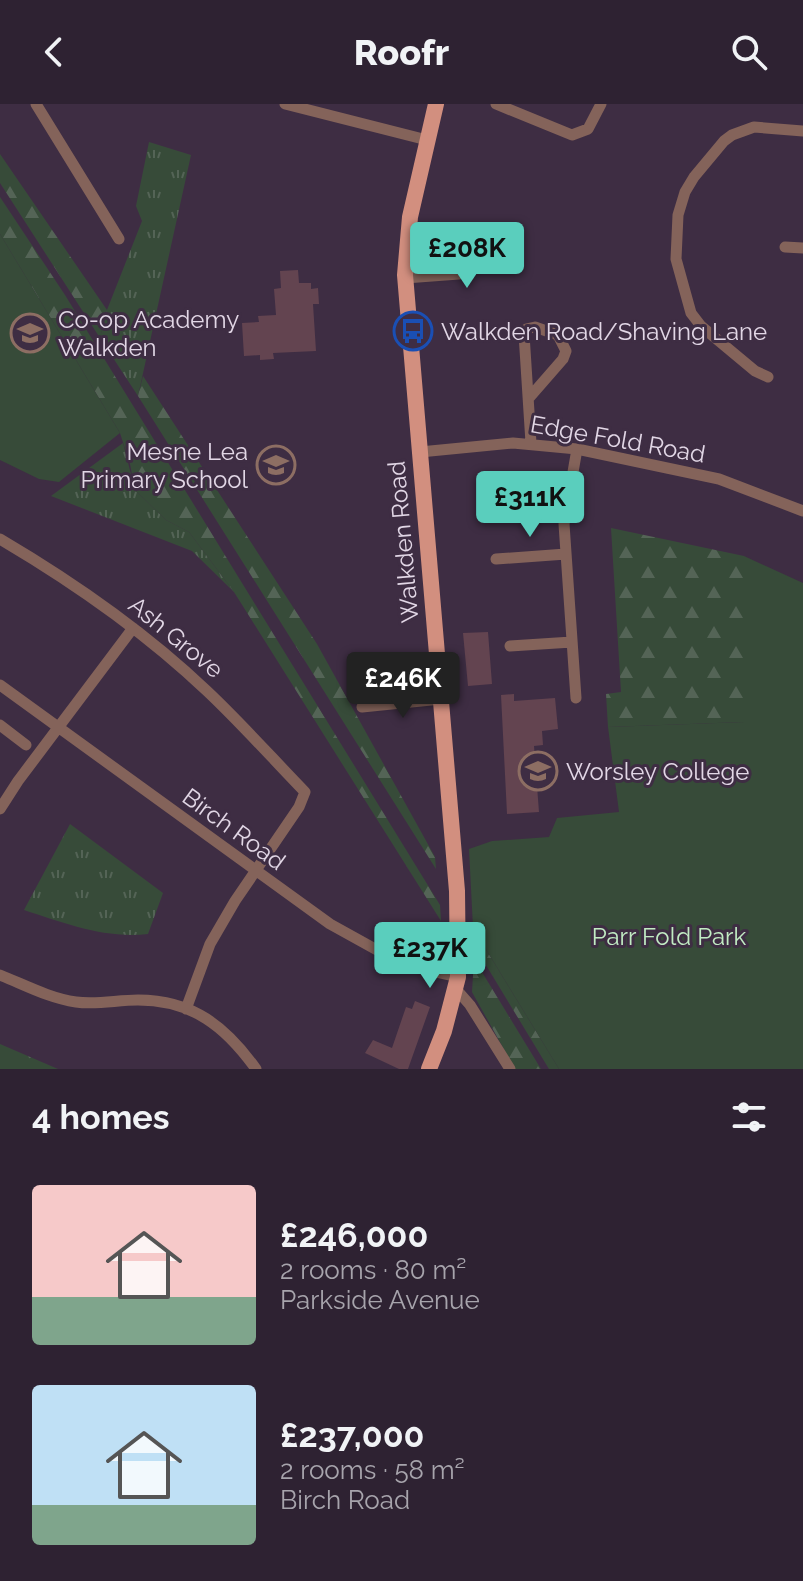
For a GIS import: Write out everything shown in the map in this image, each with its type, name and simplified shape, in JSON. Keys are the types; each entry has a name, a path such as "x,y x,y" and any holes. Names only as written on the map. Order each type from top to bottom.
{"main road":[{"name":"Walkden Road","path":"429,1069 444,1031 457,983 457,891 405,278 408,233 436,104"}],"street":[{"path":"36,104 116,234 126,222"},
{"path":"285,104 322,109 427,140"},
{"path":"496,104 572,135 588,129 601,104"},
{"path":"768,377 744,362 701,326 691,313 675,250 678,215 694,177 732,135 754,127 803,131"},
{"path":"405,278 459,274 498,242"},
{"path":"785,247 803,248"},
{"path":"529,398 563,359 566,351 558,335 535,327 526,329 524,334 531,443"},
{"name":"Edge Fold Road","path":"420,452 531,443 577,449 719,479 803,511"},
{"path":"576,698 564,514 577,449"},
{"name":"Ash Grove","path":"0,539 133,628 205,689 305,792 299,807 254,872"},
{"path":"496,559 566,554"},
{"path":"0,809 133,628"},
{"path":"510,646 572,642"},
{"name":"Birch Road","path":"0,685 254,872 330,924 386,956 457,983"},
{"path":"362,707 441,699"},
{"path":"0,725 16,731 26,745"},
{"path":"186,1009 210,944 254,872"},
{"path":"0,975 64,999 94,1003 142,1000 186,1009 232,1037 256,1069"},
{"path":"457,983 510,1069"}],"green space":[{"path":"149,142 191,155 138,396 100,338 107,310 142,221 136,206"},
{"path":"0,154 107,310 100,338 0,183"},
{"path":"0,197 65,295 440,905 441,921 234,592 189,532 166,520 135,490 120,433 0,234"},
{"name":"Co-op Academy Walkden","path":"0,234 120,433 59,482 39,479 0,460"},
{"path":"143,376 317,644 435,857 436,869 138,396"},
{"path":"123,443 135,490 166,520 189,532 234,592 192,551 51,496"},
{"path":"611,528 744,556 744,722 608,727 606,694 621,692"},
{"name":"Parr Fold Park","path":"744,556 803,583 803,1069 559,1069 473,928 469,849 492,841 549,837 557,818 619,812 608,727 744,722"},
{"path":"70,824 163,893 148,934 100,932 24,910"},
{"path":"473,928 559,1069 549,1069 472,942"},
{"path":"474,959 541,1069 515,1069 472,992"},
{"path":"0,1044 58,1069 0,1069"}],"building":[{"path":"298,270 299,283 311,283 311,289 318,288 319,304 313,304 316,351 273,353 274,359 260,360 260,355 244,356 242,323 259,322 258,316 276,315 274,289 281,288 280,271"},
{"path":"488,632 492,684 468,686 463,633"},
{"path":"514,694 514,701 555,698 558,729 542,731 543,745 534,746 539,812 507,814 501,695"},
{"path":"415,1001 430,1007 408,1069 399,1069 365,1053 373,1040 392,1048 406,1007 412,1009"}],"place":[{"name":"Walkden Road/Shaving Lane","path":"413,331"},
{"name":"Co-op Academy Walkden","path":"30,333"},
{"name":"Mesne Lea Primary School","path":"276,465"},
{"name":"Worsley College","path":"538,771"}]}
